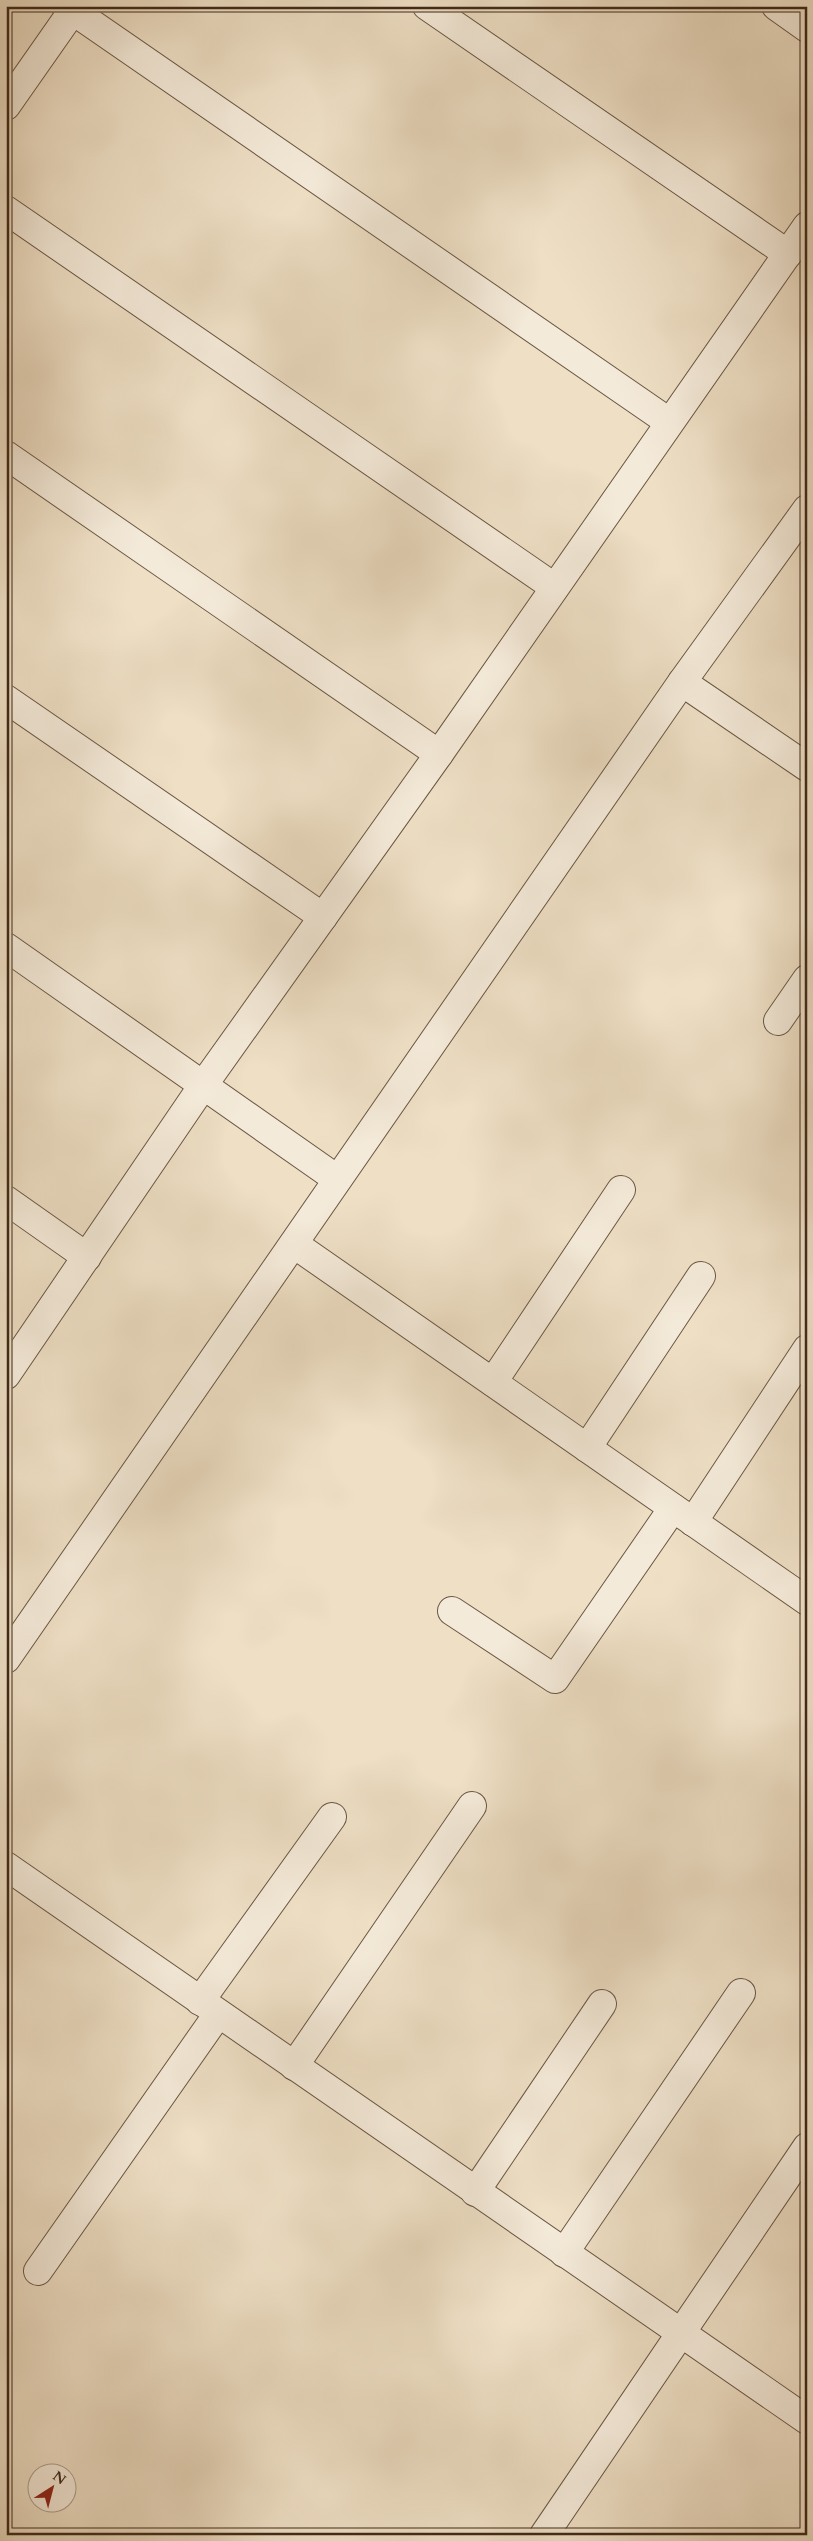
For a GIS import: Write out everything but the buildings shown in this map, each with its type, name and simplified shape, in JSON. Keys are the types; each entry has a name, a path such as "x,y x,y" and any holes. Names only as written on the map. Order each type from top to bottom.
{"street":[{"path":"427,6 788,254"},
{"path":"776,6 807,28"},
{"path":"6,106 72,8 669,422"},
{"path":"6,210 554,587"},
{"path":"6,1375 204,1084 439,754 807,226"},
{"path":"6,455 439,754"},
{"path":"6,1659 682,682 807,509"},
{"path":"682,682 807,767"},
{"path":"6,699 323,917"},
{"path":"6,947 204,1084 338,1180"},
{"path":"778,1021 807,979"},
{"path":"493,1382 621,1190"},
{"path":"6,1200 87,1257"},
{"path":"294,1244 807,1601"},
{"path":"587,1448 700,1276"},
{"path":"452,1611 555,1679 807,1350"},
{"path":"294,2066 472,1806"},
{"path":"38,2271 332,1817"},
{"path":"6,1866 807,2420"},
{"path":"564,2253 741,1992"},
{"path":"475,2192 602,2004"},
{"path":"544,2535 679,2333 807,2147"}]}
